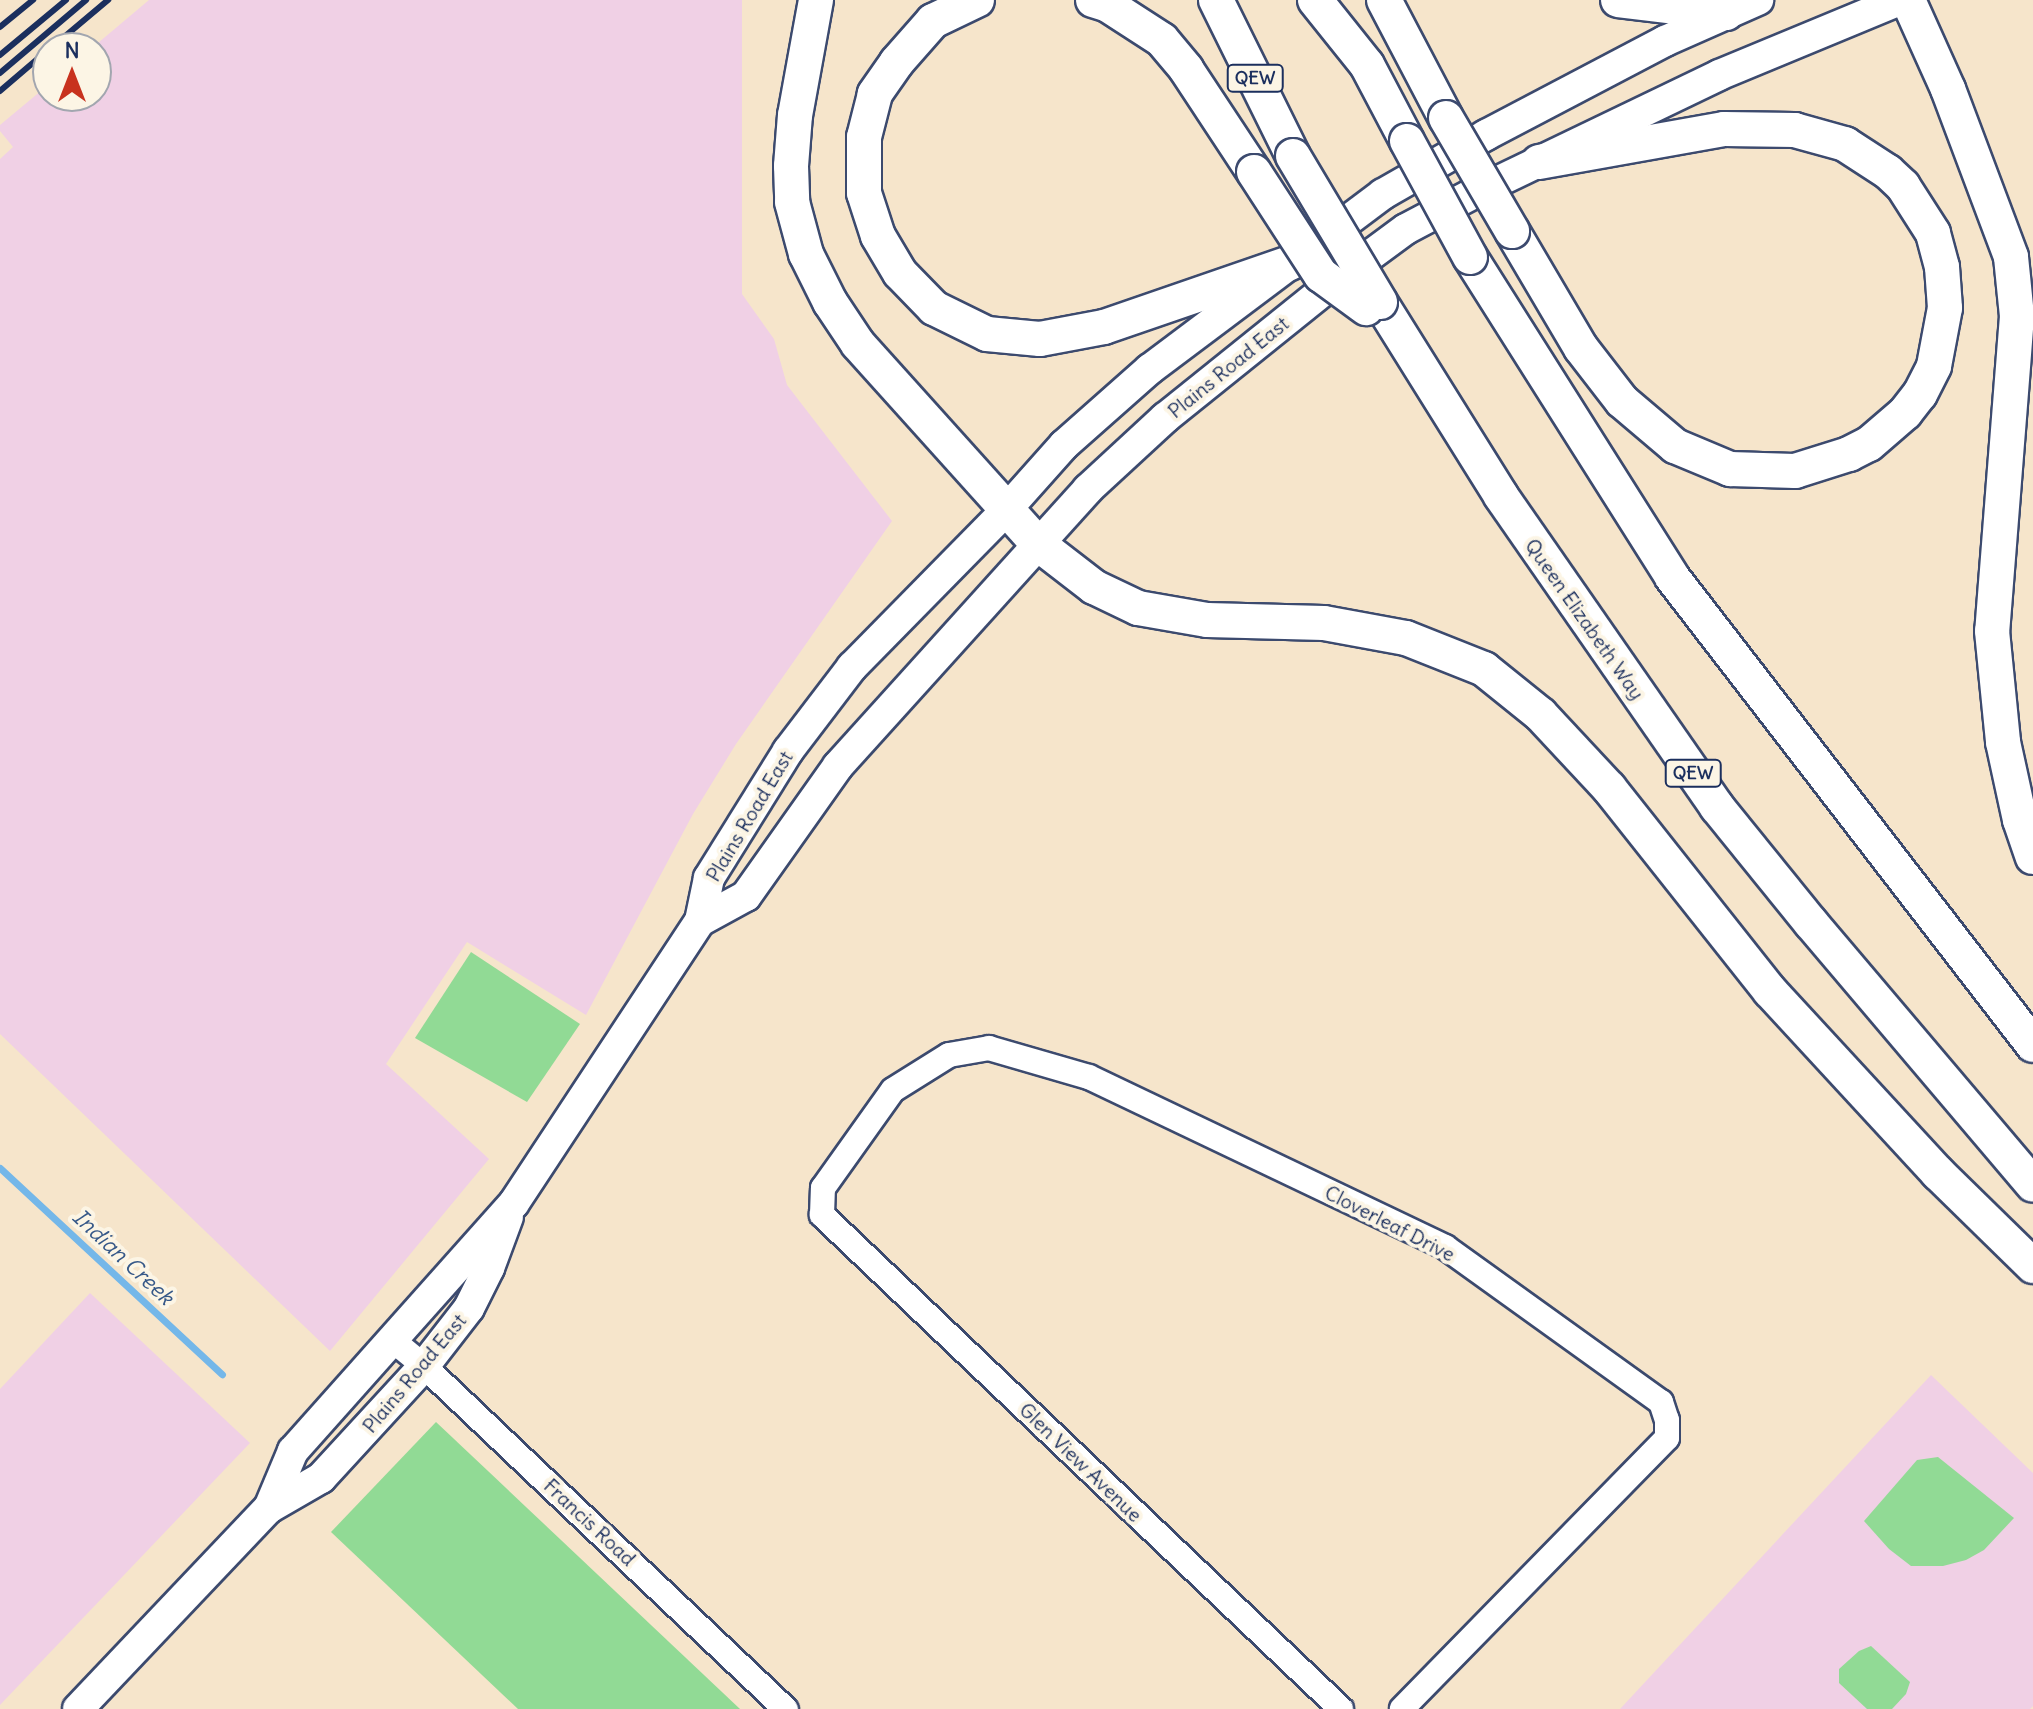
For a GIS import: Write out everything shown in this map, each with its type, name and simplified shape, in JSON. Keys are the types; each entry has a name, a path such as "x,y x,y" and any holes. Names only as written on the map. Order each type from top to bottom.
{"highway":[{"path":"816,0 795,115 791,166 792,202 806,254 830,302 858,344 1037,543 1094,587 1138,608 1207,620 1324,623 1406,638 1484,669 1541,715 1609,788 1770,991 1938,1173 2033,1266"},
{"path":"977,0 933,21 897,62 875,94 864,137 864,193 878,236 900,273 934,308 987,334 1040,339 1104,327 1290,263"},
{"path":"1093,0 1108,5 1162,40 1186,69 1321,275 1380,313"},
{"name":"Queen Elizabeth Way","path":"1216,0 1293,156 1380,313 1501,496 1717,807 2033,1185"},
{"path":"1315,0 1367,65"},
{"path":"1346,0 1367,65 1470,257 1672,577 2033,1045"},
{"path":"1384,0 1446,118 1581,348 1622,401 1675,446 1730,469 1795,471 1823,465 1869,444 1905,413 1934,366 1945,308 1942,267 1933,233 1903,186 1888,172 1845,144 1795,130 1724,129 1539,162"},
{"path":"1618,0 1726,13"},
{"path":"1908,0 1948,89 2011,257 2017,316 1992,631 2003,742 2020,820 2033,857"}],"main road":[{"name":"Plains Road East","path":"269,1508 293,1451 514,1203 700,921 709,878 788,751 852,667 1007,509 1064,445 1150,369 1383,194 1486,135 1726,13 1758,0"},
{"name":"Plains Road East","path":"700,921 746,896 838,766 1088,489 1165,418 1334,282 1406,229 1539,162 1719,75 1900,0"},
{"name":"Plains Road East","path":"78,1709 269,1508 321,1478 424,1366 469,1308 489,1268 514,1203"}],"street":[{"name":"Cloverleaf Drive","path":"822,1215 823,1188 893,1090 949,1055 989,1048 1089,1077 1445,1247 1661,1402 1667,1420 1667,1438 1402,1709"},
{"name":"Glen View Avenue","path":"822,1215 1341,1709"},
{"name":"Francis Road","path":"391,1339 424,1366 786,1709"}],"shaded area":[{"path":"149,0 742,0 742,294 774,339 787,385 892,521 736,744 693,814 586,1015 467,942 386,1064 489,1159 330,1351 0,1034 0,159 13,147 0,131 0,125 32,98 32,112 112,112 111,32"},
{"path":"90,1293 250,1443 0,1705 0,1389"},
{"path":"1931,1375 2033,1473 2033,1706 2030,1709 1620,1709"}],"green space":[{"path":"471,952 580,1024 527,1102 415,1038"},
{"path":"436,1422 740,1709 518,1709 331,1532"},
{"path":"1938,1457 2014,1518 1984,1550 1966,1560 1943,1566 1911,1566 1889,1549 1864,1521 1917,1460"},
{"path":"1871,1646 1910,1682 1906,1694 1892,1709 1867,1709 1839,1683 1839,1669 1859,1651"}],"waterway":[{"name":"Indian Creek","path":"0,1168 222,1374"}],"railway":[{"path":"0,27 33,0"},
{"path":"0,55 66,0"},
{"path":"0,73 86,0"},
{"path":"70,32 108,0"},
{"path":"0,91 32,64"}]}
